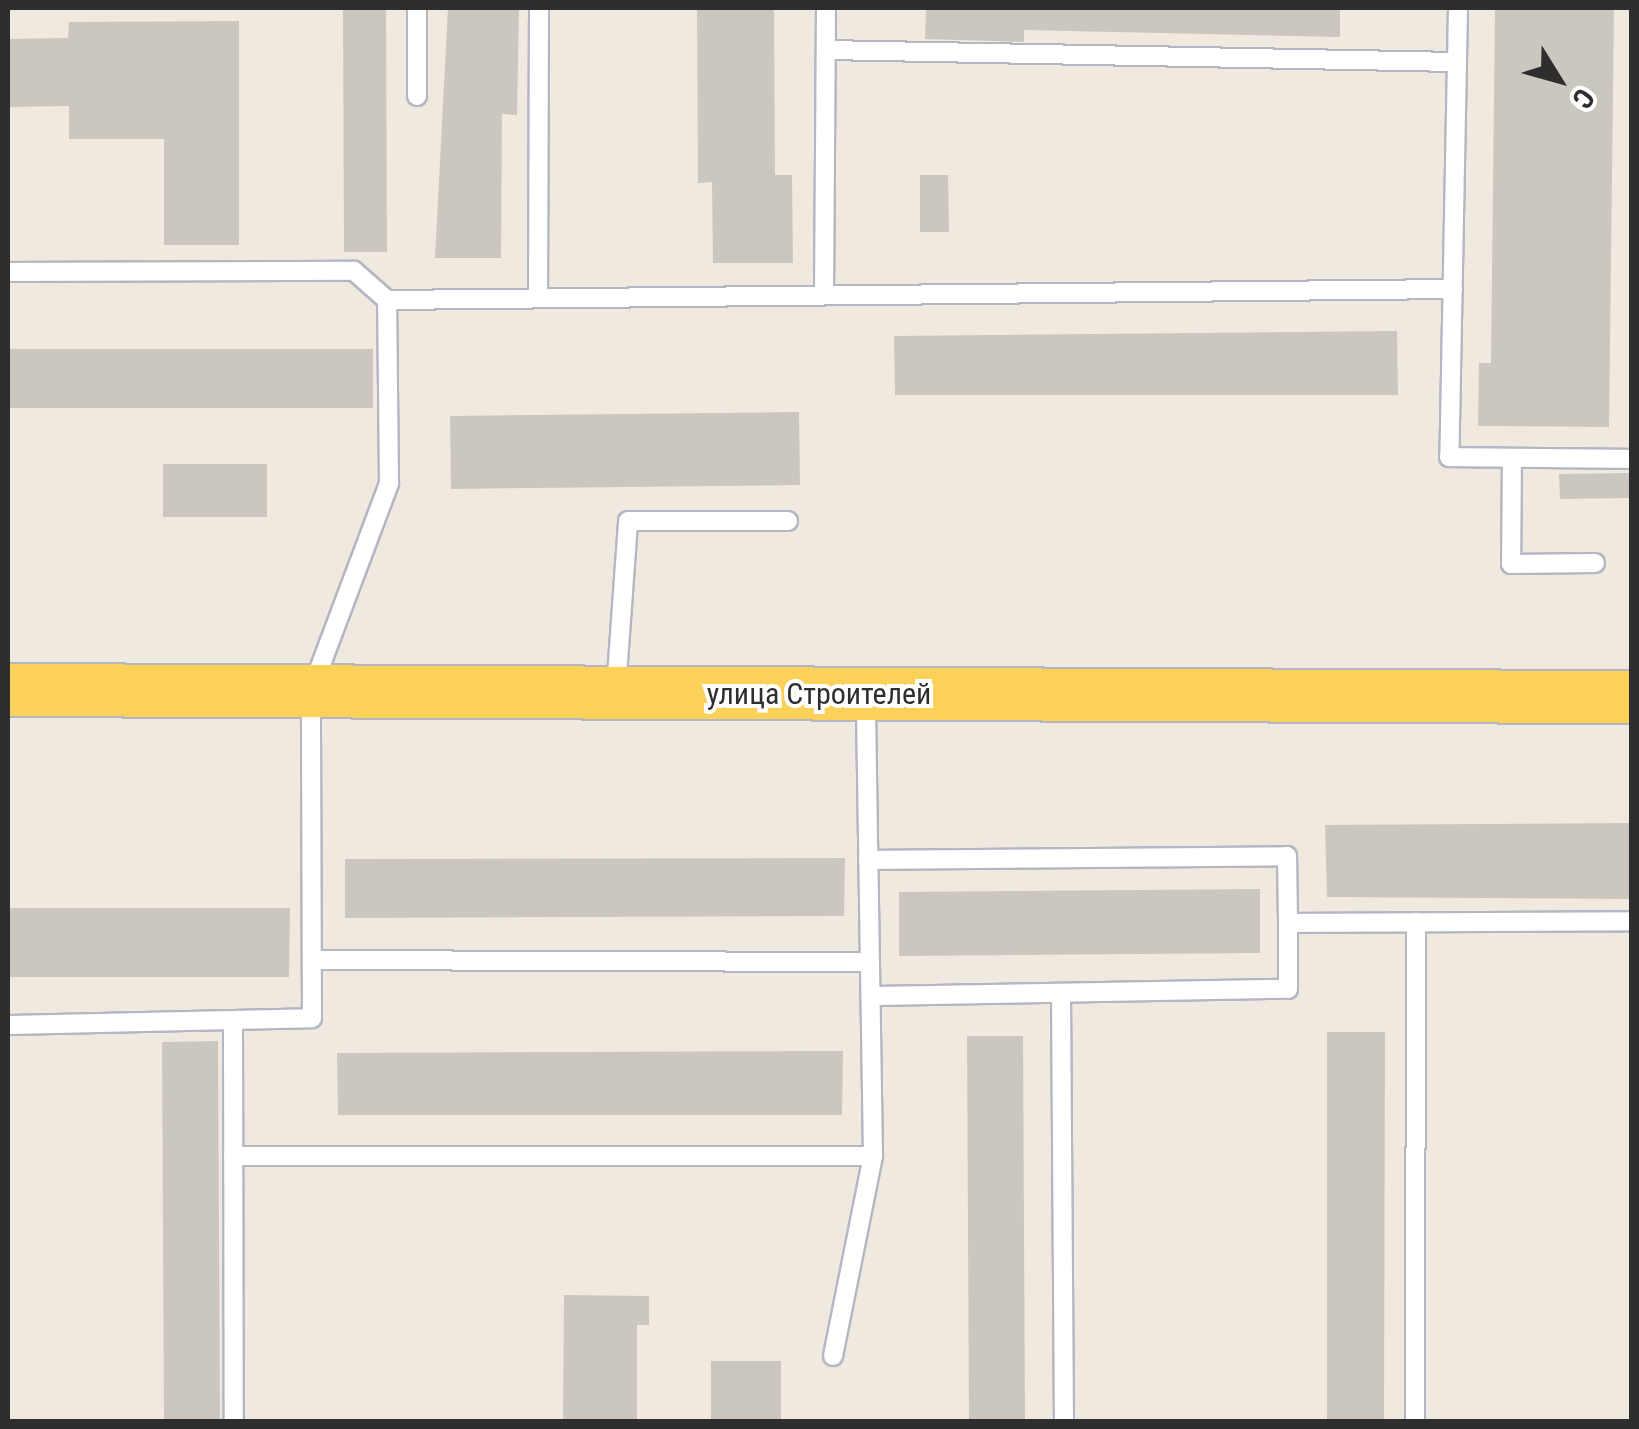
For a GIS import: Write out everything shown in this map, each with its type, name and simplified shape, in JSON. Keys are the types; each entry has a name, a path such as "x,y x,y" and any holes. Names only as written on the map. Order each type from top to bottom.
{"main road":[{"name":"улица Строителей","path":"8,690 1632,697"}],"lane":[{"path":"417,8 417,96"},
{"path":"538,298 539,8"},
{"path":"824,295 826,8"},
{"path":"1458,8 1449,457 1632,459"},
{"path":"826,50 1457,62"},
{"path":"8,272 354,271 387,300 1452,289"},
{"path":"8,1025 312,1018 310,691 388,483 387,300"},
{"path":"1512,458 1512,564 1596,563"},
{"path":"616,693 628,522 788,521"},
{"path":"833,1356 873,1156 866,694"},
{"path":"868,860 1287,856 1288,989 871,996"},
{"path":"1415,1422 1416,922"},
{"path":"1288,923 1632,922"},
{"path":"312,960 870,962"},
{"path":"1061,992 1064,1422"},
{"path":"233,1020 234,1422"},
{"path":"233,1156 873,1156"}],"building":[{"path":"343,8 386,8 387,252 344,252"},
{"path":"448,8 519,8 517,115 502,114 501,258 435,258"},
{"path":"697,8 774,8 775,175 792,175 793,263 713,263 712,182 698,183"},
{"path":"1340,8 1340,37 1024,30 1024,42 925,39 926,10"},
{"path":"1495,8 1614,8 1609,427 1478,426 1479,363 1491,363"},
{"path":"239,21 239,245 164,245 164,139 69,139 69,106 8,107 8,39 68,38 69,22"},
{"path":"920,175 948,175 949,232 920,232"},
{"path":"1397,331 1398,395 895,395 894,336"},
{"path":"8,349 373,349 373,408 8,408"},
{"path":"799,412 800,485 451,489 450,416"},
{"path":"163,464 267,464 267,517 163,517"},
{"path":"1632,473 1632,498 1560,499 1559,474"},
{"path":"1632,823 1632,899 1327,897 1325,825"},
{"path":"845,858 844,916 345,918 345,859"},
{"path":"1260,889 1260,953 899,956 899,892"},
{"path":"8,908 290,908 289,977 8,977"},
{"path":"1327,1032 1385,1032 1384,1422 1327,1422"},
{"path":"967,1036 1023,1036 1025,1422 969,1422"},
{"path":"218,1041 220,1422 164,1422 162,1042"},
{"path":"843,1051 842,1115 338,1115 337,1053"},
{"path":"564,1295 649,1296 649,1325 637,1325 637,1422 563,1422"},
{"path":"711,1361 781,1361 781,1422 711,1422"}]}
